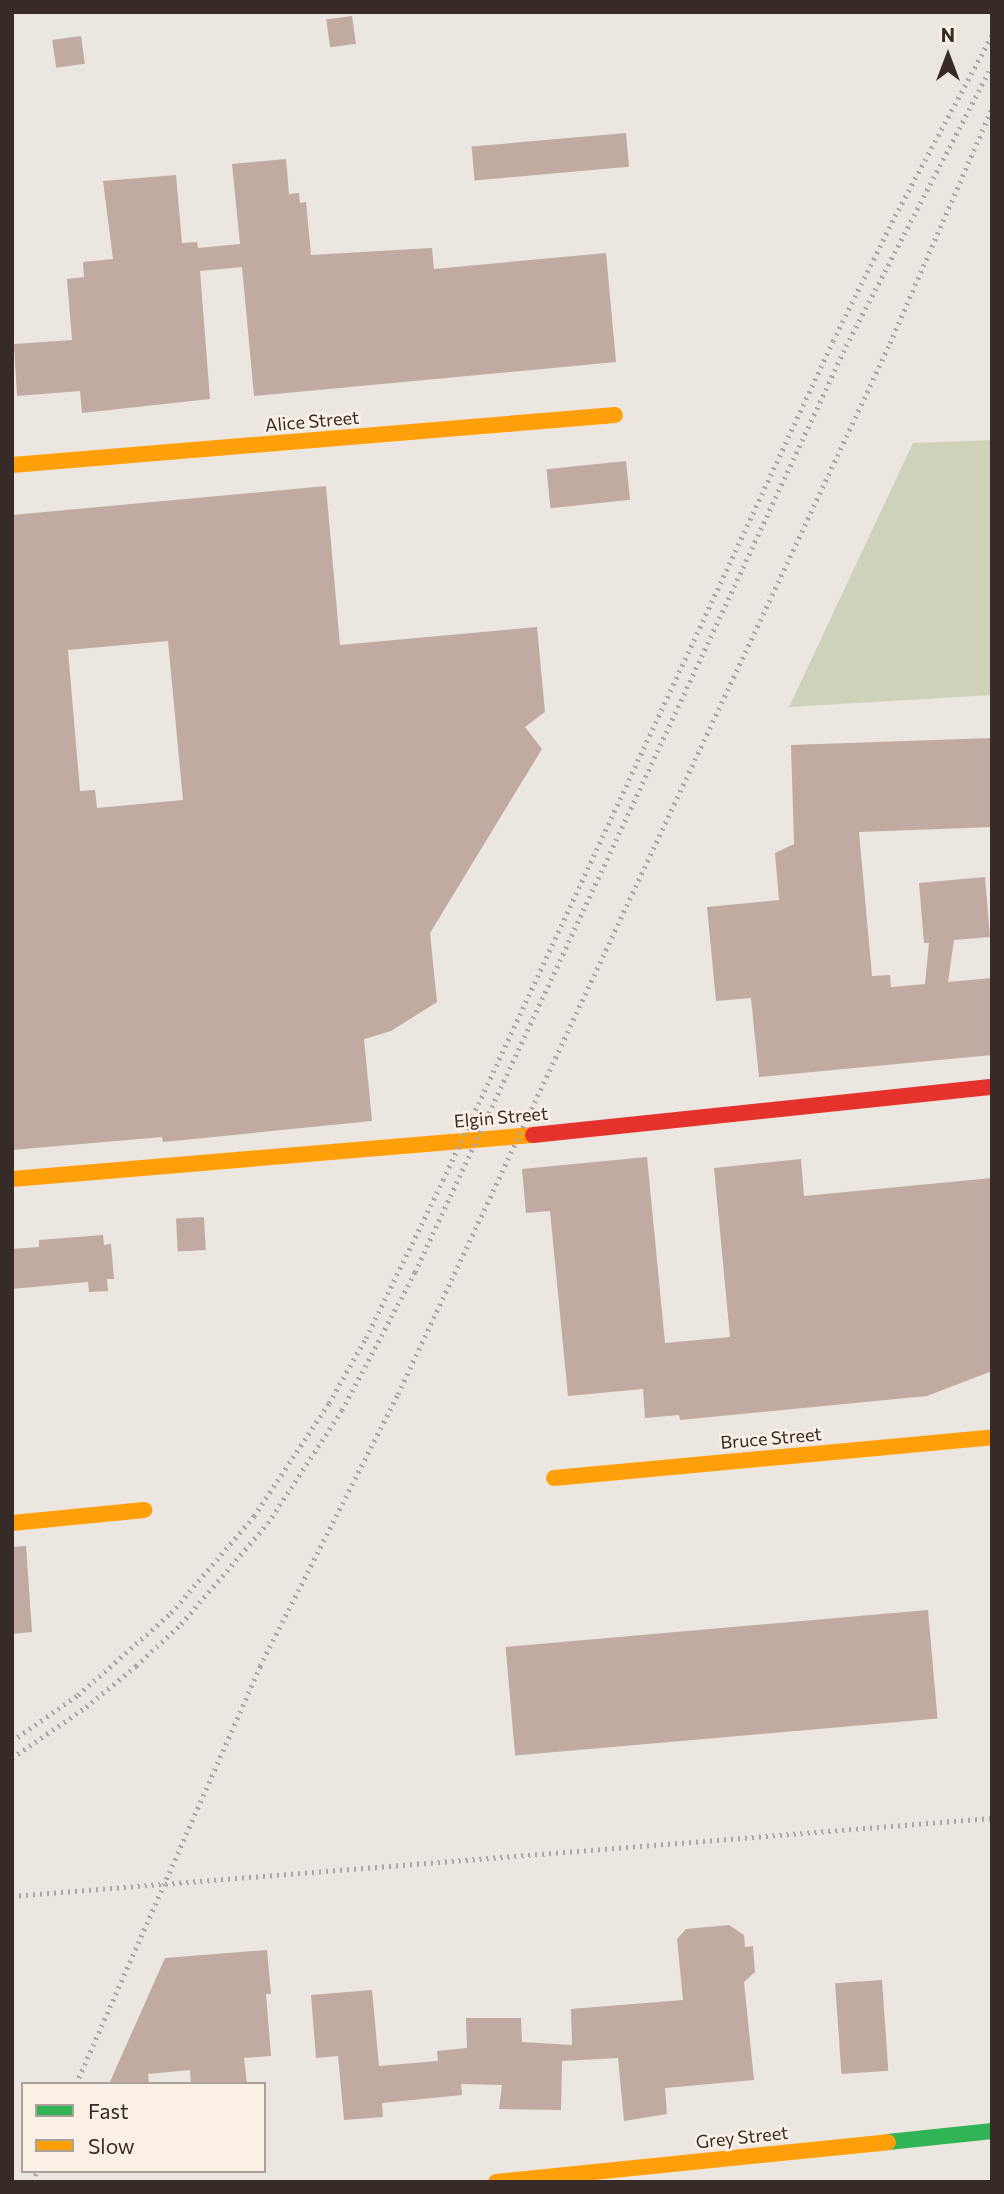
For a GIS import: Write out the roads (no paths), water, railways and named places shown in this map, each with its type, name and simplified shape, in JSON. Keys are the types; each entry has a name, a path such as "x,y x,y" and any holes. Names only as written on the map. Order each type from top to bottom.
{"street":[{"name":"Alice Street","path":"12,465 615,415"},
{"name":"Elgin Street","path":"12,1179 648,1125 992,1087"},
{"name":"Bruce Street","path":"554,1478 992,1437"},
{"path":"12,1523 144,1510"},
{"name":"Grey Street","path":"496,2182 992,2131"}],"railway":[{"path":"12,1741 78,1695 171,1613 254,1516 329,1403 366,1338 443,1180 833,341 895,216 992,35"},
{"path":"12,1758 86,1707 181,1624 268,1523 342,1410 415,1272 846,346 992,66"},
{"path":"77,2082 260,1666 398,1394 890,343 992,108"},
{"path":"12,1896 992,1818"},
{"path":"33,2182 36,2173"}]}
